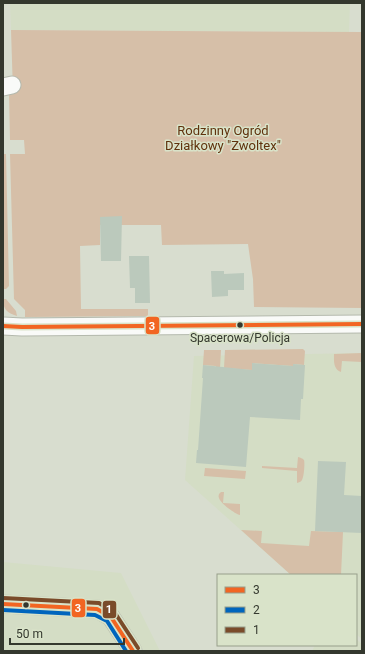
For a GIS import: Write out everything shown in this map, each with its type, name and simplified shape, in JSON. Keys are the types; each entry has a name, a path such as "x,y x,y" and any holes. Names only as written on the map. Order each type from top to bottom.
{"street":[{"path":"3,326 362,324"},
{"path":"3,604 97,609 111,617 133,651"}],"shaded area":[{"path":"10,3 350,3 349,32 11,30"},
{"path":"362,353 362,639 357,635 357,574 290,574 185,480 194,356"},
{"path":"3,562 121,573 160,651 3,651"},
{"path":"357,640 362,644 362,651 312,651 314,646 357,646"}],"green space":[{"name":"Rodzinny Ogród Działkowy \"Zwoltex\"","path":"11,30 362,32 362,308 254,307 253,279 248,244 162,245 161,225 100,225 100,245 80,246 81,309 148,309 148,316 25,317 25,310 14,299 10,154 25,154 24,140 10,140 9,92 13,92"},
{"path":"3,154 6,154 9,286 6,289 3,289"},
{"path":"3,299 6,299 16,311 17,316 6,310"},
{"path":"303,349 305,351 304,365 293,364 293,366 252,363 252,370 224,368 225,350"},
{"path":"204,350 221,350 220,368 216,366 203,365"},
{"path":"362,353 362,362 342,361 341,372 335,367 334,354"},
{"path":"298,457 304,460 301,482 297,483 297,471 262,468 262,466 297,468"},
{"path":"205,468 246,471 245,479 204,476"},
{"path":"221,492 224,492 223,503 240,504 240,515 222,503 219,497"},
{"path":"241,530 262,531 261,543 309,546 311,531 343,532 341,574 290,574"}],"building":[{"path":"122,216 121,261 101,261 100,217"},
{"path":"129,256 149,256 150,303 135,303 135,288 130,288"},
{"path":"211,271 224,271 224,274 244,273 244,290 228,290 228,296 212,297"},
{"path":"252,363 293,366 293,364 305,365 300,420 250,417 246,467 196,463 203,365 252,370"},
{"path":"318,461 346,462 344,495 362,496 362,533 315,531"}],"transit line":[{"name":"3","path":"3,326 362,324"},
{"name":"1","path":"3,598 99,603 115,613 138,648"},
{"name":"3","path":"3,604 97,609 111,617 133,651"},
{"name":"2","path":"3,610 95,615 107,621 126,651"}],"place":[{"name":"Spacerowa/Policja","path":"240,325"}]}
